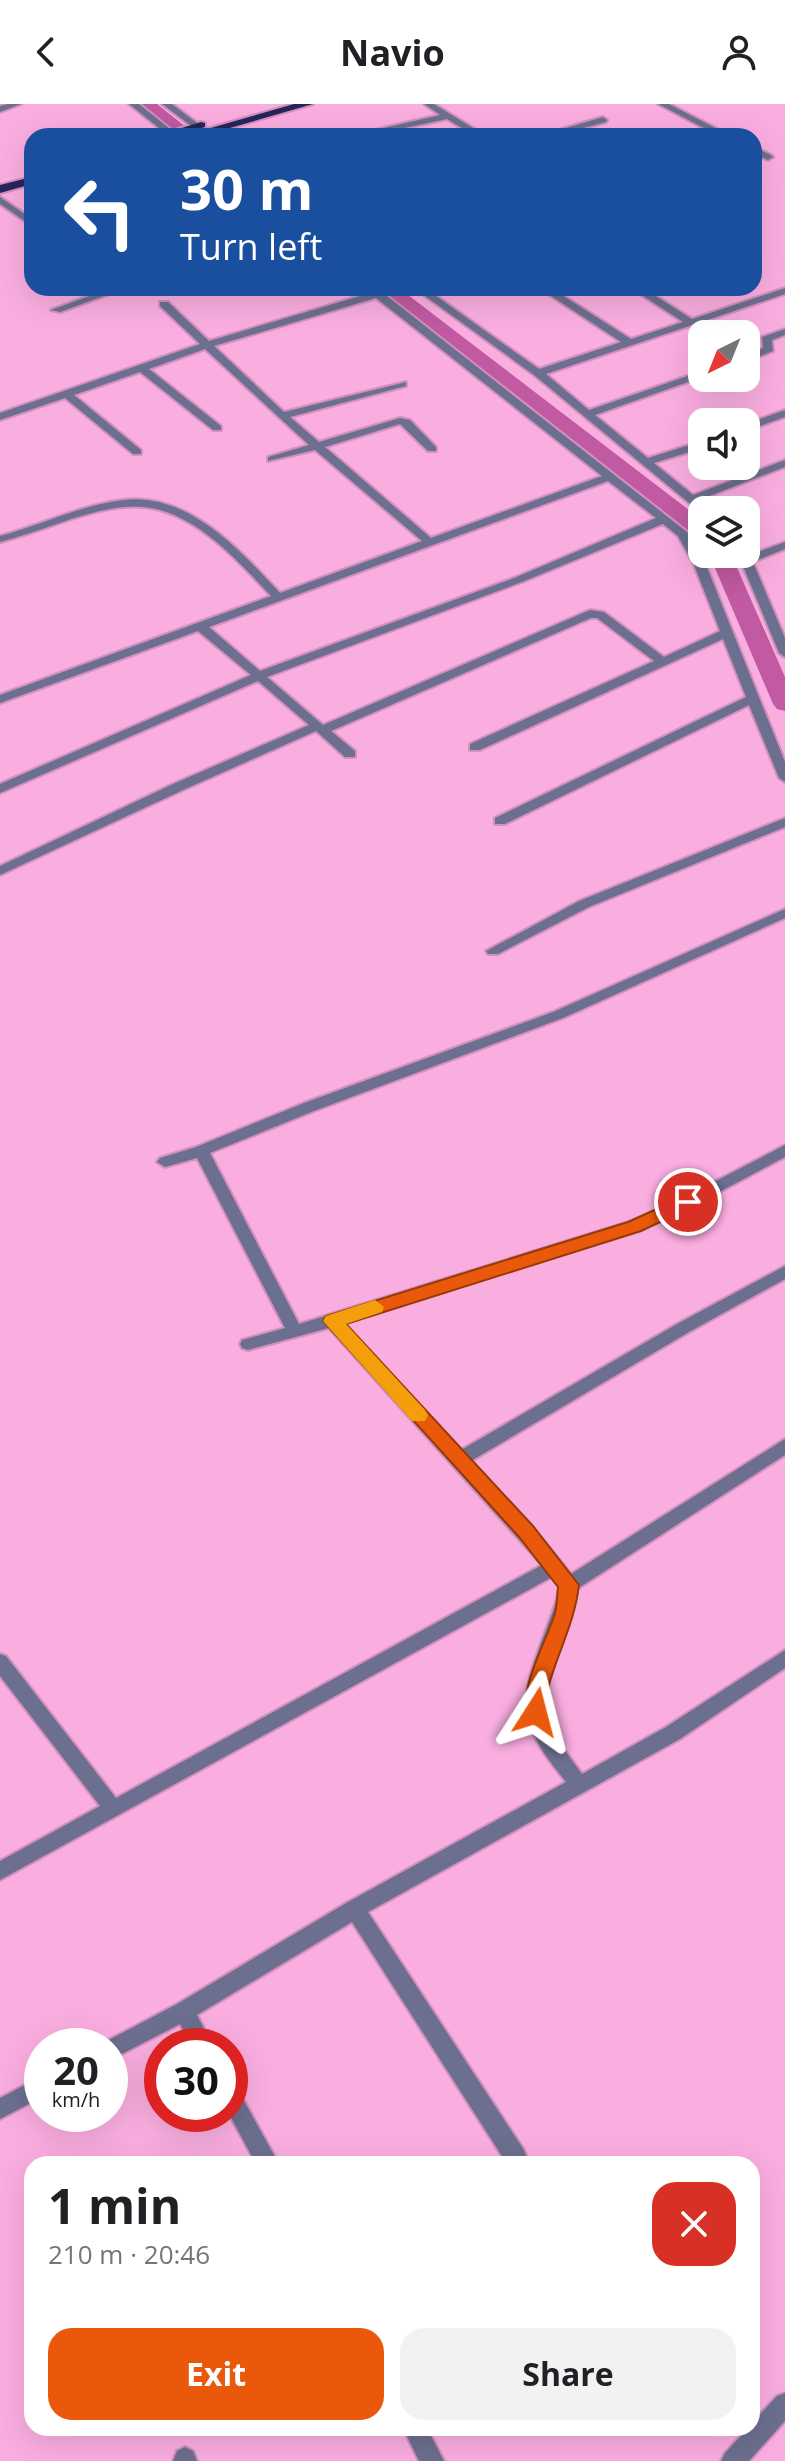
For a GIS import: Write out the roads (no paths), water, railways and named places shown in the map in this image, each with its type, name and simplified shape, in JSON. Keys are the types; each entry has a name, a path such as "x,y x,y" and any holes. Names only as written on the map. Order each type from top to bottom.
{"main road":[{"path":"210,128 278,104"},
{"path":"214,128 307,104"},
{"path":"0,181 24,174"},
{"path":"0,189 24,182"}],"street":[{"path":"0,109 17,104"},
{"path":"133,104 159,128"},
{"path":"166,104 194,128"},
{"path":"428,104 468,128"},
{"path":"662,104 710,128"},
{"path":"392,128 448,116"},
{"path":"574,128 603,120"},
{"path":"762,154 768,157"},
{"path":"0,200 24,217"},
{"path":"701,320 785,291"},
{"path":"56,310 97,296"},
{"path":"0,417 359,296"},
{"path":"380,296 683,534 700,565 785,778"},
{"path":"430,296 538,373 688,496"},
{"path":"557,296 630,343"},
{"path":"649,296 688,320"},
{"path":"164,304 210,344 282,416 427,540"},
{"path":"538,373 688,324"},
{"path":"760,355 769,349 766,339 785,332"},
{"path":"142,368 217,428"},
{"path":"589,413 688,379"},
{"path":"282,416 402,384"},
{"path":"66,393 137,452"},
{"path":"760,423 785,413"},
{"path":"272,459 400,421 406,422 432,449"},
{"path":"648,462 688,449"},
{"path":"700,496 785,463"},
{"path":"0,699 427,540 611,476"},
{"path":"0,539 122,503 158,505 216,533 277,596"},
{"path":"0,789 259,676 411,617 518,580 664,519"},
{"path":"760,553 785,545"},
{"path":"749,568 785,653"},
{"path":"0,871 178,787 590,614 600,615 662,661"},
{"path":"199,625 350,754"},
{"path":"475,747 726,633"},
{"path":"500,821 751,699"},
{"path":"493,951 584,904 785,822"},
{"path":"165,1162 558,1015 785,913"},
{"path":"248,1344 332,1321 635,1226 688,1202 785,1150"},
{"path":"201,1151 295,1331"},
{"path":"459,1460 683,1328 785,1272"},
{"path":"332,1321 569,1585 566,1611 538,1684 536,1712 549,1745 579,1785"},
{"path":"569,1585 785,1446"},
{"path":"0,1871 554,1567"},
{"path":"128,2041 184,2011 355,1909 673,1733 785,1658"},
{"path":"0,1662 113,1809"},
{"path":"355,1909 515,2156"},
{"path":"184,2011 193,2028"},
{"path":"0,2109 24,2096"},
{"path":"248,2128 264,2156"},
{"path":"760,2431 785,2404"},
{"path":"418,2436 432,2461"},
{"path":"733,2461 756,2436"}],"waterway":[{"path":"146,104 178,128"},
{"path":"397,296 688,519"},
{"path":"726,568 785,704"}]}
